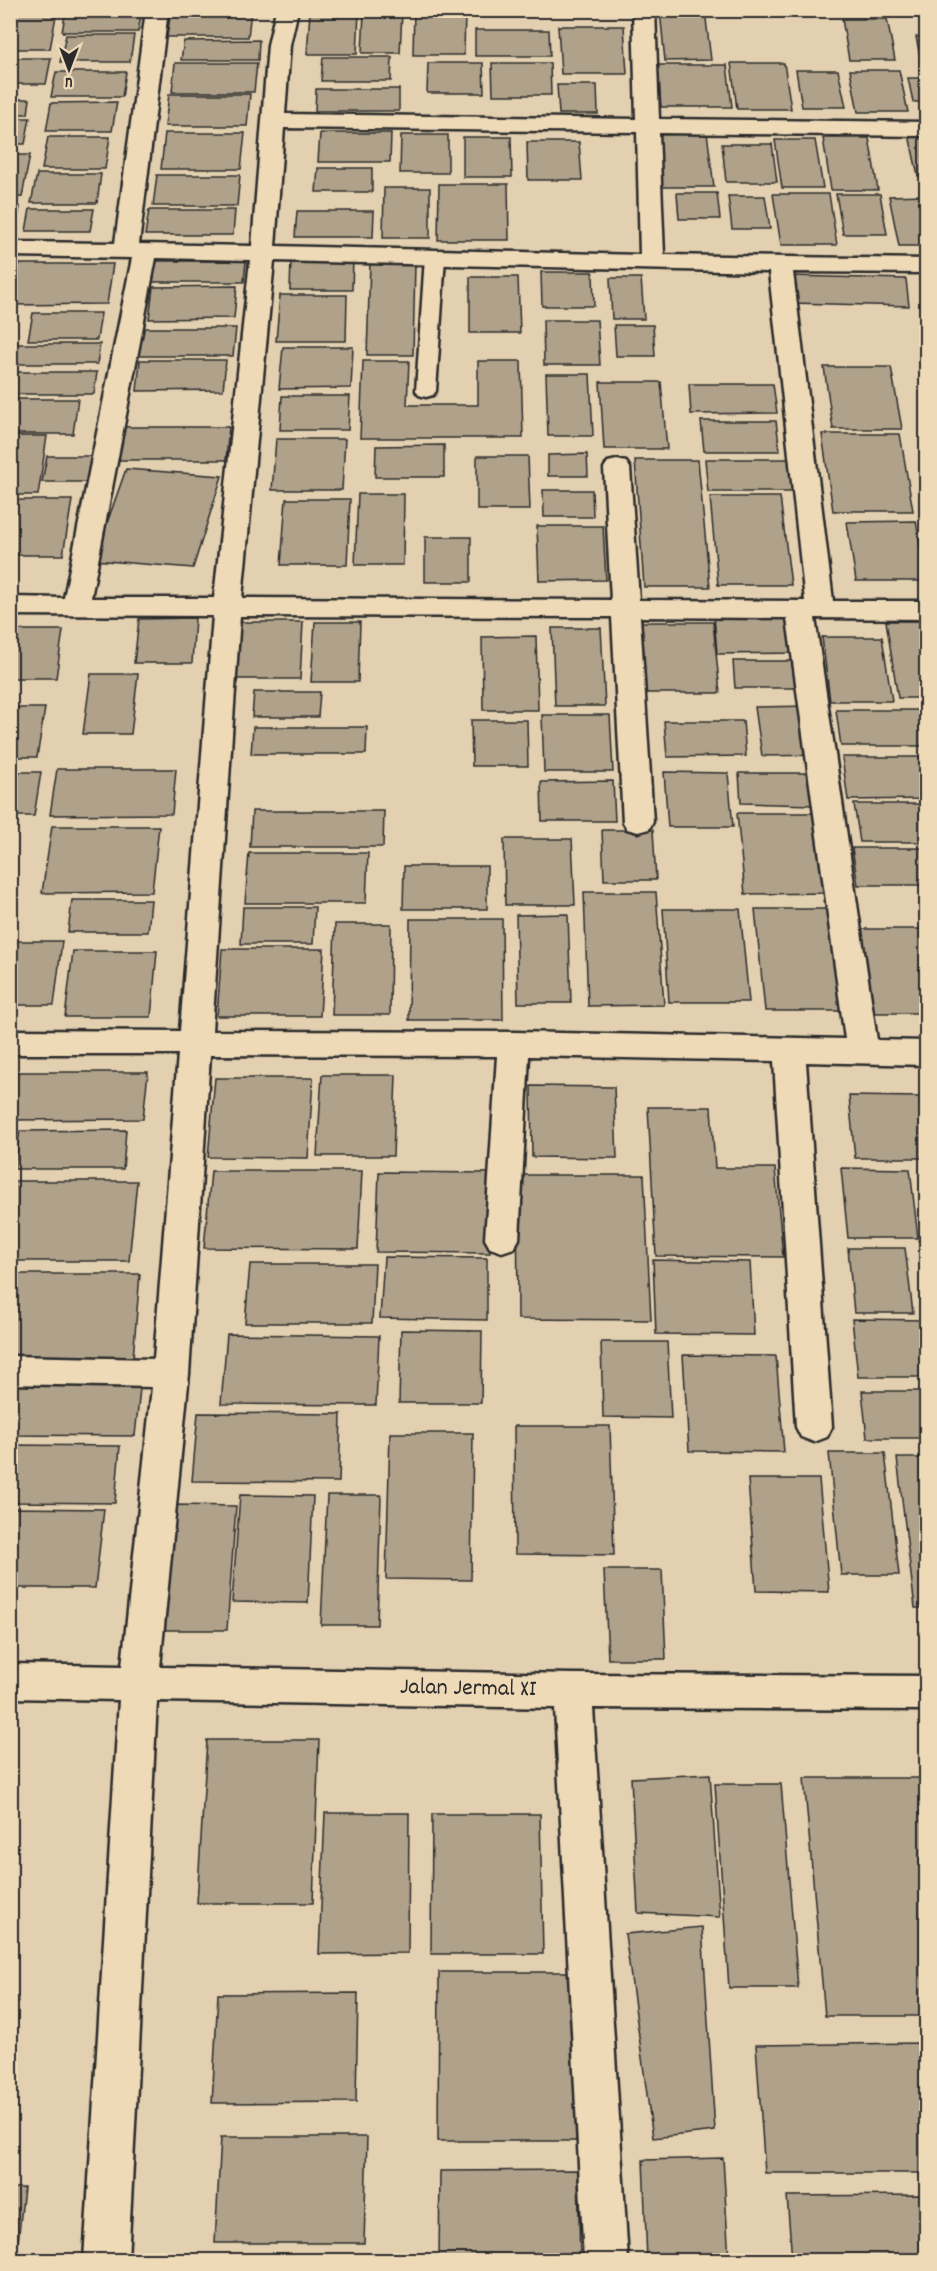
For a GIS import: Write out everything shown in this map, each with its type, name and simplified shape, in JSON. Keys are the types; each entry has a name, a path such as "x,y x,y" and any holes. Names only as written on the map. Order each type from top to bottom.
{"street":[{"path":"76,606 136,250 157,10"},
{"path":"106,2260 139,1684 171,1374 227,607 263,253 279,45 287,10"},
{"path":"644,10 652,261"},
{"path":"272,121 927,129"},
{"path":"10,249 652,261 780,266 927,266"},
{"path":"780,266 810,609 864,1051"},
{"path":"617,468 638,822"},
{"path":"10,606 927,610"},
{"path":"10,1042 514,1044 927,1053"},
{"path":"502,1239 514,1044"},
{"path":"789,1051 814,1427"},
{"path":"10,1370 90,1370 171,1374"},
{"name":"Jalan Jermal XI","path":"10,1681 573,1691 927,1693"},
{"path":"573,1691 606,2260"}],"lane":[{"path":"426,391 435,257"}],"building":[{"path":"10,10 57,10 50,49 10,49"},
{"path":"66,10 142,10 138,32 62,32"},
{"path":"171,10 251,10 248,37 167,37"},
{"path":"414,11 465,11 464,55 413,55"},
{"path":"660,11 705,11 711,60 665,61"},
{"path":"310,12 359,12 357,54 307,54"},
{"path":"364,12 402,12 400,53 362,53"},
{"path":"842,19 887,19 895,60 849,60"},
{"path":"558,26 624,26 627,74 561,74"},
{"path":"475,30 549,30 550,56 475,56"},
{"path":"66,35 134,35 130,62 60,62"},
{"path":"916,37 926,37 926,61 921,61"},
{"path":"259,40 258,60 181,60 184,41"},
{"path":"323,57 392,57 391,81 321,81"},
{"path":"10,58 51,58 46,84 10,84"},
{"path":"175,63 257,63 254,92 172,92"},
{"path":"428,63 483,63 484,93 427,93"},
{"path":"492,63 550,63 551,95 493,95"},
{"path":"731,63 784,63 791,109 737,109"},
{"path":"658,65 727,65 732,107 661,107"},
{"path":"796,70 838,70 846,107 802,107"},
{"path":"850,70 899,70 908,112 858,112"},
{"path":"56,72 126,72 122,97 51,97"},
{"path":"908,78 926,78 926,102 913,102"},
{"path":"557,85 597,85 598,114 559,114"},
{"path":"316,89 399,89 399,111 315,111"},
{"path":"169,94 250,94 247,126 165,126"},
{"path":"10,99 30,99 28,114 10,114"},
{"path":"117,102 112,131 46,131 51,103"},
{"path":"10,118 30,118 25,144 10,144"},
{"path":"165,133 245,133 241,169 161,169"},
{"path":"320,133 391,133 390,162 318,162"},
{"path":"657,133 707,133 714,187 662,187"},
{"path":"401,135 448,135 448,173 400,173"},
{"path":"909,135 926,135 926,176 918,176"},
{"path":"48,137 110,137 105,169 42,169"},
{"path":"463,137 511,137 512,177 463,177"},
{"path":"823,138 869,138 878,190 831,190"},
{"path":"775,140 815,140 823,188 782,188"},
{"path":"527,142 579,142 582,180 528,180"},
{"path":"722,144 772,144 777,182 726,182"},
{"path":"10,155 30,155 22,197 10,198"},
{"path":"318,168 372,168 372,192 316,192"},
{"path":"37,174 101,174 97,203 31,203"},
{"path":"157,175 240,175 237,206 153,206"},
{"path":"439,184 508,184 509,240 438,240"},
{"path":"384,188 430,188 430,238 383,238"},
{"path":"677,193 717,193 720,219 679,219"},
{"path":"773,194 829,194 837,245 781,245"},
{"path":"836,194 880,194 887,234 843,234"},
{"path":"926,195 926,246 899,246 889,196"},
{"path":"728,196 765,196 770,229 732,229"},
{"path":"10,207 20,207 16,229 10,229"},
{"path":"30,209 94,209 90,231 26,231"},
{"path":"149,210 235,210 233,235 145,235"},
{"path":"297,211 374,211 373,237 295,237"},
{"path":"291,259 353,259 352,290 290,290"},
{"path":"155,261 246,261 244,282 153,282"},
{"path":"370,263 415,263 413,355 367,355"},
{"path":"17,264 113,264 107,304 10,305"},
{"path":"541,272 593,272 594,306 542,306"},
{"path":"790,276 906,279 909,306 791,303"},
{"path":"470,277 518,277 520,333 470,333"},
{"path":"610,278 641,278 644,319 612,319"},
{"path":"237,286 234,318 149,319 153,287"},
{"path":"280,295 347,295 346,341 276,341"},
{"path":"33,313 101,313 97,340 28,340"},
{"path":"543,320 597,320 600,365 544,365"},
{"path":"614,325 653,325 655,356 616,356"},
{"path":"142,328 236,328 233,356 138,356"},
{"path":"15,344 100,344 97,364 11,364"},
{"path":"283,347 353,347 351,388 279,389"},
{"path":"140,360 226,360 223,390 137,391"},
{"path":"363,361 409,361 407,405 478,405 478,361 521,361 523,438 360,438"},
{"path":"824,367 891,367 902,429 833,429"},
{"path":"10,372 97,372 94,394 10,394"},
{"path":"546,374 590,374 593,436 548,436"},
{"path":"600,382 661,382 667,449 604,449"},
{"path":"689,384 773,384 777,413 691,414"},
{"path":"282,396 350,396 348,430 280,430"},
{"path":"10,399 78,399 73,434 10,434"},
{"path":"701,421 776,421 780,451 704,451"},
{"path":"122,427 229,427 226,460 117,460"},
{"path":"822,434 900,434 913,511 833,511"},
{"path":"10,436 47,436 38,495 10,495"},
{"path":"276,439 345,439 342,490 272,490"},
{"path":"444,445 444,477 375,477 376,446"},
{"path":"587,454 588,476 548,476 548,455"},
{"path":"47,456 94,456 90,482 42,482"},
{"path":"477,456 528,456 530,510 477,510"},
{"path":"705,459 789,459 793,492 708,492"},
{"path":"635,460 698,460 710,587 644,587"},
{"path":"126,469 222,476 193,568 94,560"},
{"path":"543,490 592,490 593,517 544,517"},
{"path":"358,494 404,494 403,565 355,565"},
{"path":"710,497 780,497 791,585 718,585"},
{"path":"286,499 350,499 347,565 281,565"},
{"path":"10,500 72,500 63,555 10,555"},
{"path":"916,521 926,581 856,581 847,522"},
{"path":"537,526 603,526 606,580 539,581"},
{"path":"425,537 471,537 471,582 425,582"},
{"path":"796,614 801,653 717,654 714,615"},
{"path":"195,618 192,663 134,663 139,619"},
{"path":"886,621 926,621 926,698 898,698"},
{"path":"241,622 303,622 300,679 236,679"},
{"path":"315,622 360,622 358,682 311,682"},
{"path":"642,622 713,622 720,693 646,693"},
{"path":"552,628 601,628 605,706 555,706"},
{"path":"10,630 63,630 56,678 10,678"},
{"path":"536,636 538,710 483,710 482,637"},
{"path":"822,637 882,637 892,701 830,701"},
{"path":"733,661 799,661 802,688 735,688"},
{"path":"91,674 138,674 131,734 83,734"},
{"path":"254,692 320,692 318,717 252,717"},
{"path":"811,706 819,755 762,756 755,707"},
{"path":"10,708 45,708 37,757 10,757"},
{"path":"836,710 926,710 926,746 841,746"},
{"path":"542,715 610,715 613,772 544,772"},
{"path":"471,720 527,720 528,766 472,766"},
{"path":"664,721 743,721 746,756 667,757"},
{"path":"253,727 367,727 366,754 251,754"},
{"path":"842,757 926,757 926,799 848,800"},
{"path":"57,769 176,769 172,814 50,815"},
{"path":"10,772 41,772 34,816 10,816"},
{"path":"664,772 728,773 733,827 668,827"},
{"path":"739,773 810,773 814,805 741,803"},
{"path":"613,781 615,821 542,821 541,782"},
{"path":"854,804 926,804 926,842 860,842"},
{"path":"252,811 384,811 383,847 250,847"},
{"path":"737,813 818,813 828,893 745,894"},
{"path":"52,826 159,826 152,892 42,893"},
{"path":"602,830 653,830 656,880 604,880"},
{"path":"504,839 572,839 575,905 505,905"},
{"path":"852,848 926,848 926,885 858,885"},
{"path":"249,853 368,853 366,903 245,903"},
{"path":"404,866 487,866 487,909 403,909"},
{"path":"584,892 656,892 664,1005 588,1006"},
{"path":"72,900 151,900 148,932 68,932"},
{"path":"243,907 315,907 313,944 241,944"},
{"path":"663,909 740,909 749,1002 669,1002"},
{"path":"755,909 829,909 841,1011 765,1011"},
{"path":"568,914 571,1003 518,1003 516,915"},
{"path":"410,919 502,919 503,1020 409,1020"},
{"path":"335,924 391,924 390,1015 332,1015"},
{"path":"858,929 925,929 926,1013 869,1013"},
{"path":"14,941 62,941 54,1005 10,1005 10,964"},
{"path":"222,949 324,949 320,1016 217,1016"},
{"path":"73,951 157,951 151,1017 65,1017"},
{"path":"14,1072 148,1072 143,1119 10,1120"},
{"path":"322,1075 396,1075 393,1156 317,1156"},
{"path":"215,1078 313,1078 308,1158 208,1157"},
{"path":"531,1086 614,1087 617,1158 532,1157"},
{"path":"849,1096 920,1097 926,1158 855,1158"},
{"path":"648,1107 711,1107 715,1168 775,1168 783,1257 656,1256"},
{"path":"126,1130 123,1169 14,1169 20,1131"},
{"path":"841,1168 910,1169 918,1238 848,1238"},
{"path":"211,1171 362,1171 358,1249 204,1248"},
{"path":"379,1172 490,1173 490,1253 376,1252"},
{"path":"517,1175 644,1175 651,1320 518,1319"},
{"path":"921,1180 926,1180 926,1225"},
{"path":"10,1181 137,1181 129,1261 10,1261"},
{"path":"848,1248 905,1248 913,1313 854,1313"},
{"path":"384,1257 487,1258 487,1320 380,1318"},
{"path":"653,1260 750,1262 754,1335 656,1334"},
{"path":"250,1264 375,1264 372,1323 245,1323"},
{"path":"10,1274 140,1274 133,1358 10,1358"},
{"path":"852,1319 926,1320 926,1377 858,1377"},
{"path":"401,1330 482,1331 481,1403 399,1403"},
{"path":"227,1334 379,1336 376,1405 221,1404"},
{"path":"601,1342 667,1342 671,1418 603,1417"},
{"path":"683,1355 776,1356 784,1452 689,1451"},
{"path":"10,1378 141,1379 135,1436 10,1435"},
{"path":"862,1391 926,1391 926,1438 867,1438"},
{"path":"198,1413 341,1414 339,1482 192,1481"},
{"path":"514,1426 610,1426 614,1555 515,1554"},
{"path":"390,1433 473,1433 471,1580 386,1579"},
{"path":"10,1445 120,1446 115,1503 10,1502"},
{"path":"829,1453 885,1453 899,1575 841,1575"},
{"path":"897,1458 926,1458 926,1608 915,1608"},
{"path":"748,1479 819,1479 829,1592 756,1591"},
{"path":"240,1495 313,1496 308,1603 232,1602"},
{"path":"327,1495 381,1495 377,1625 321,1625"},
{"path":"174,1505 236,1506 227,1630 163,1630"},
{"path":"10,1508 104,1509 95,1588 10,1588"},
{"path":"604,1570 662,1570 666,1659 608,1659"},
{"path":"207,1740 319,1740 313,1903 197,1903"},
{"path":"710,1774 720,1917 638,1913 631,1778"},
{"path":"804,1778 924,1778 926,1800 926,2016 825,2016"},
{"path":"715,1784 781,1784 798,1988 729,1988"},
{"path":"325,1813 409,1813 408,1953 319,1954"},
{"path":"432,1814 540,1814 543,1954 431,1954"},
{"path":"702,1927 715,2131 653,2138 625,1934"},
{"path":"439,1972 572,1972 576,2141 438,2141"},
{"path":"358,1993 356,2102 212,2103 218,1994"},
{"path":"923,2043 926,2072 926,2173 765,2173 756,2045"},
{"path":"221,2137 367,2137 364,2243 215,2243"},
{"path":"723,2158 729,2260 647,2260 643,2160"},
{"path":"578,2170 580,2260 439,2260 440,2171"},
{"path":"10,2188 24,2188 16,2260 10,2260"},
{"path":"924,2195 926,2260 792,2260 787,2196"}]}
